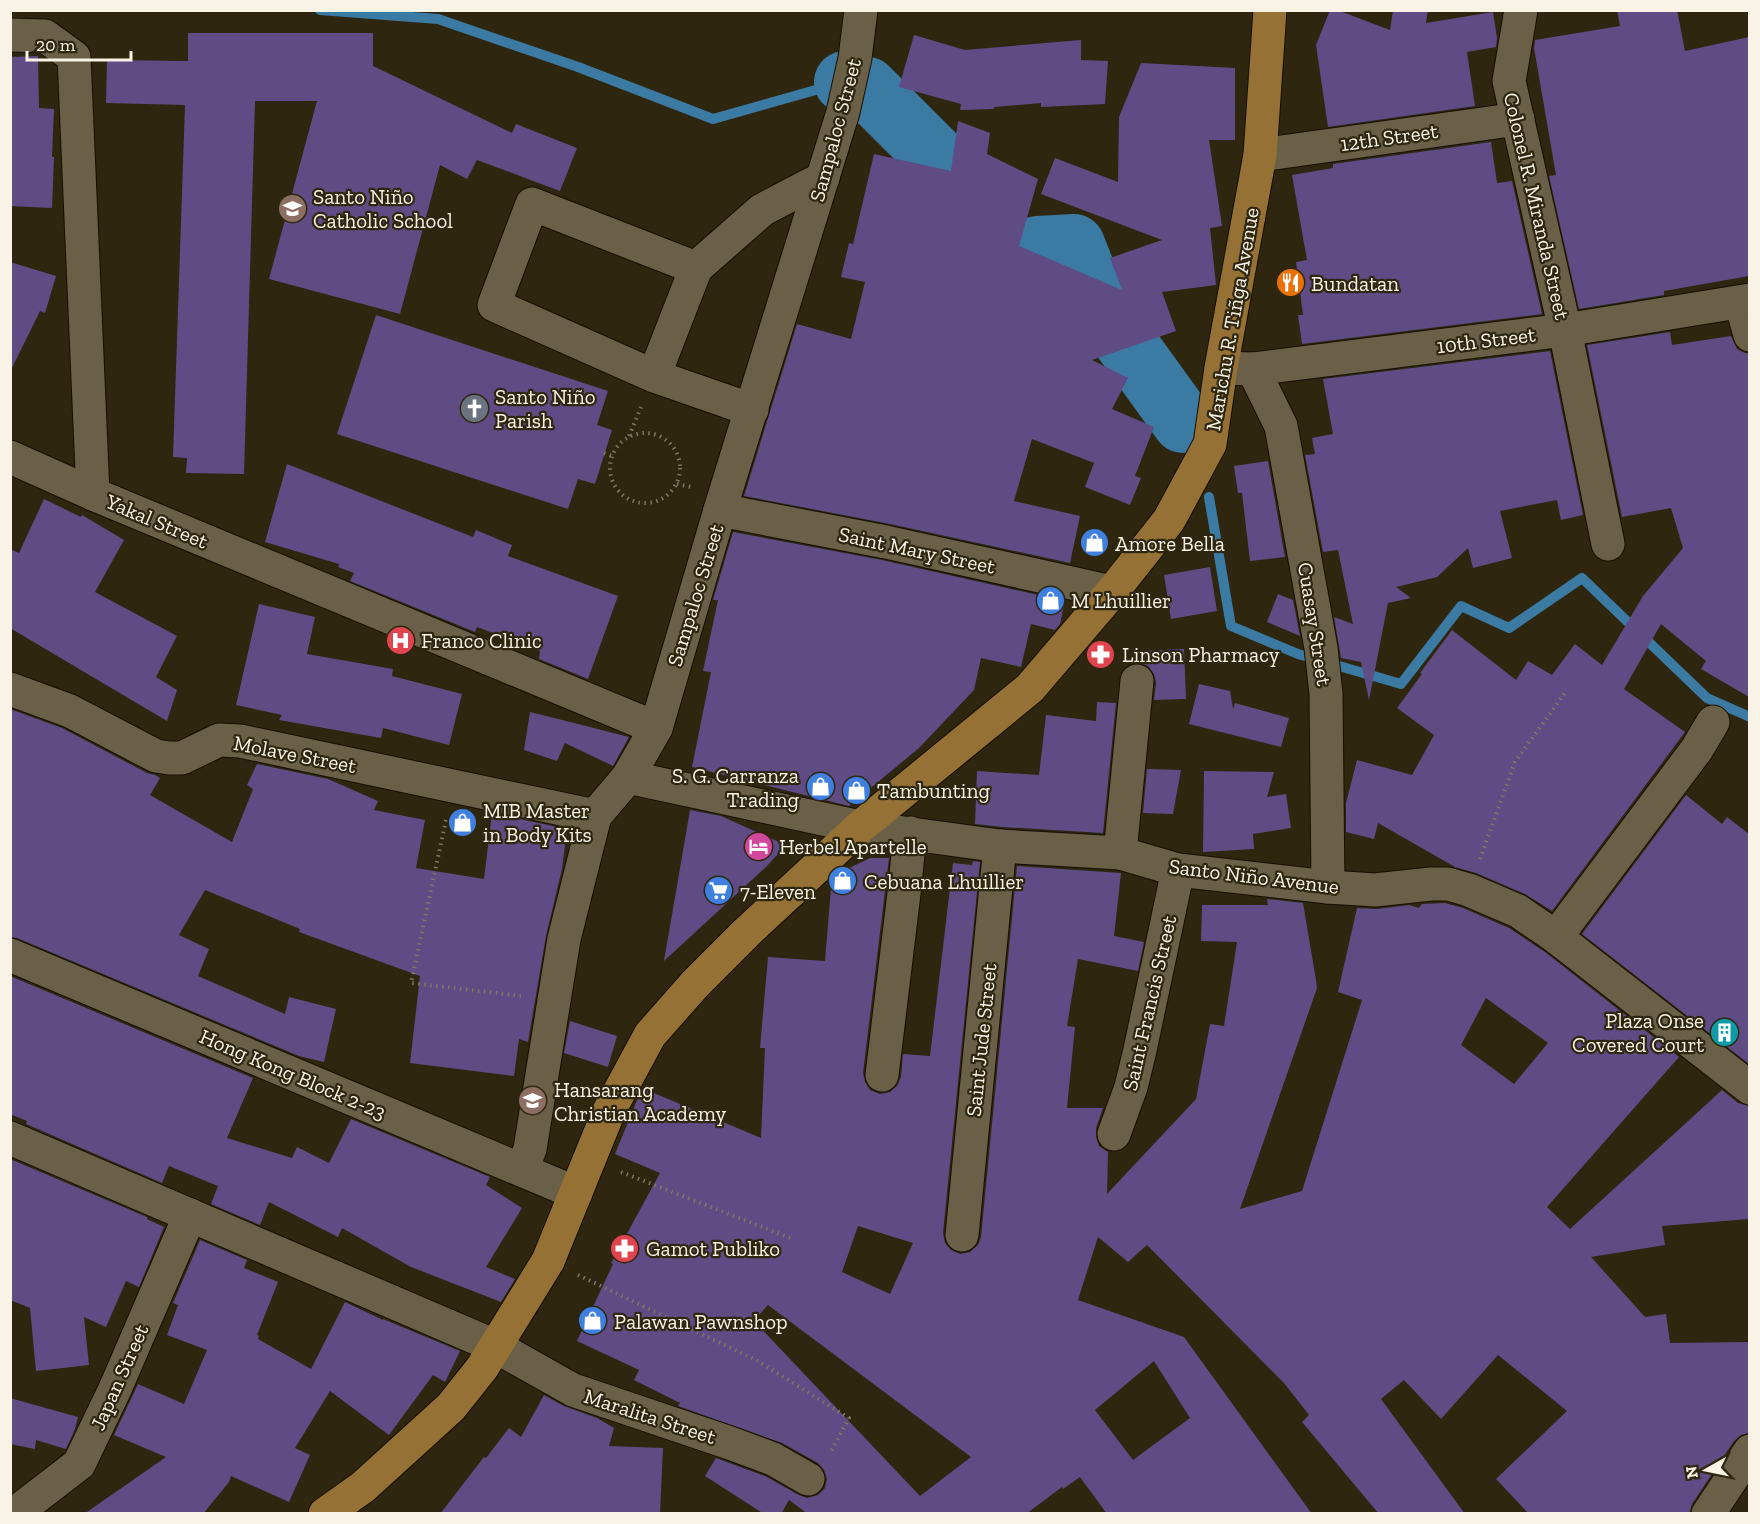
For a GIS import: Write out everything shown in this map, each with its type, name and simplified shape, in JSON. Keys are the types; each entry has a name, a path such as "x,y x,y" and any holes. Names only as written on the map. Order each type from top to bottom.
{"main road":[{"name":"Marichu R. Tiñga Avenue","path":"325,1514 363,1487 451,1407 482,1368 548,1261 609,1111 650,1035 695,984 732,947 860,827 1030,688 1112,592 1168,520 1210,444 1221,368 1260,155 1270,10"}],"street":[{"name":"Sampaloc Street","path":"522,1170 530,1149 564,939 595,816 628,777 656,728 720,510 843,112 855,58 861,10"},
{"name":"Colonel R. Miranda Street","path":"1521,10 1509,81 1565,330 1608,544"},
{"name":"Yakal Street","path":"10,35 45,36 74,57 93,494 656,728"},
{"name":"12th Street","path":"1260,155 1518,119"},
{"path":"654,376 696,268 762,210 823,178"},
{"path":"696,268 532,204 494,305 654,376 752,410"},
{"path":"1745,302 1749,335"},
{"name":"10th Street","path":"1221,368 1253,369 1565,330 1745,302"},
{"name":"Cuasay Street","path":"1253,369 1281,426 1321,648 1326,694 1328,887"},
{"path":"10,457 93,494"},
{"name":"Saint Mary Street","path":"720,510 886,542 1112,592"},
{"path":"1120,853 1137,681"},
{"name":"Molave Street","path":"10,688 70,711 156,756 182,758 219,740 240,741 595,816"},
{"path":"1556,937 1697,749 1713,722"},
{"name":"Santo Niño Avenue","path":"628,777 860,827 1000,846 1120,853 1178,870 1375,890 1448,884 1469,890 1518,911 1556,937 1749,1088"},
{"path":"882,1075 910,833"},
{"name":"Saint Jude Street","path":"962,1234 1000,846"},
{"name":"Saint Francis Street","path":"1114,1134 1131,1087 1140,1050 1178,870"},
{"name":"Hong Kong Block 2-23","path":"10,955 576,1193"},
{"name":"Maralita Street","path":"10,1138 495,1346 573,1390 773,1459 808,1479"},
{"name":"Japan Street","path":"18,1504 79,1464 115,1389 190,1215"},
{"path":"1708,1514 1749,1451"}],"path":[{"path":"651,433 661,436 670,442 677,452 680,473 677,484 661,500 639,503 628,499 613,483 610,472 612,456 620,442 629,436 651,433"},
{"path":"604,453 612,456"},
{"path":"1469,890 1515,762 1567,690"},
{"path":"453,787 411,983 554,1000"},
{"path":"589,1160 794,1239"},
{"path":"548,1261 758,1361 849,1418 833,1450 808,1479"}],"building":[{"path":"1330,10 1337,10 1390,30 1393,10 1428,10 1426,23 1493,12 1496,47 1467,52 1475,106 1328,127 1316,45"},
{"path":"1617,10 1677,10 1685,51 1749,37 1749,276 1664,291 1664,295 1579,309 1549,176 1556,175 1534,48 1535,40 1620,26"},
{"path":"188,33 373,33 373,66 512,133 516,124 577,148 560,191 477,160 467,179 440,165 400,314 269,279 317,101 255,101 244,474 186,473 187,458 173,457 185,105 106,103 107,60 188,61"},
{"path":"914,35 965,50 1081,40 1081,60 1108,61 1105,104 1041,107 1041,103 994,107 994,109 960,110 961,104 899,87"},
{"path":"38,56 39,108 54,109 52,208 10,206 10,57"},
{"path":"1141,63 1235,68 1235,140 1209,140 1222,226 1210,228 1216,285 1162,292 1176,331 1092,360 1128,378 1112,409 1154,427 1135,476 1141,478 1130,505 1085,487 1094,463 1032,439 1014,501 1080,516 1070,563 890,524 744,496 797,324 851,339 865,282 841,277 849,243 853,244 874,154 951,171 958,121 990,133 987,154 1038,179 1019,246 1122,290 1110,258 1162,240 1041,194 1055,158 1118,182 1119,117"},
{"path":"1491,142 1497,183 1512,181 1542,314 1302,344 1298,315 1303,315 1296,262 1307,260 1292,175 1333,168 1333,164"},
{"path":"10,262 56,276 45,313 40,311 10,372"},
{"name":"Santo Niño Parish","path":"376,315 608,391 597,425 612,430 595,484 578,479 568,509 337,434"},
{"path":"1670,332 1672,345 1731,336 1737,349 1749,353 1749,697 1701,669 1706,661 1661,624 1624,689 1685,732 1552,911 1525,894 1476,873 1455,867 1378,823 1374,839 1346,832 1346,803 1357,760 1412,775 1434,735 1397,708 1452,630 1516,680 1528,661 1552,675 1575,644 1602,665 1643,596 1683,548 1671,508 1622,517 1587,345"},
{"path":"1550,351 1583,515 1561,520 1557,500 1500,511 1512,558 1473,568 1468,548 1437,577 1396,587 1411,598 1388,603 1369,700 1361,662 1341,658 1334,617 1353,624 1338,550 1323,552 1305,455 1315,454 1312,438 1333,434 1323,379"},
{"path":"1268,461 1285,557 1250,561 1242,493 1238,493 1234,466"},
{"path":"287,464 473,537 476,530 512,545 508,556 618,596 588,679 539,659 540,651 477,627 475,632 350,581 354,573 338,567 339,564 265,542"},
{"path":"44,499 81,517 82,515 124,540 95,592 177,636 156,677 177,690 167,721 10,628 10,549 19,553"},
{"path":"733,532 882,560 1065,601 1060,624 1055,630 1031,624 1021,667 981,658 974,690 919,748 849,806 692,767 711,672 703,671 718,600 713,600"},
{"path":"1210,567 1217,611 1171,619 1164,575"},
{"path":"1278,594 1293,600 1300,636 1267,622"},
{"path":"259,604 315,617 307,654 393,669 392,676 462,694 449,745 383,728 381,738 279,720 282,715 236,705"},
{"path":"1184,649 1186,699 1154,700 1156,683 1154,674 1148,666 1143,664 1142,651"},
{"path":"1199,684 1230,691 1233,709 1235,703 1289,718 1281,747 1189,724"},
{"path":"1097,702 1116,703 1103,833 975,824 977,771 1039,775 1046,715 1096,721"},
{"path":"10,709 62,728 147,773 155,775 160,778 150,795 232,842 253,789 247,785 257,764 328,779 378,801 374,810 425,820 416,868 484,879 492,813 567,829 562,869 546,936 528,1042 519,1039 514,1076 410,1063 420,976 299,932 300,929 205,890 179,935 209,949 198,976 285,1014 289,997 336,1009 324,1062 299,1056 10,937"},
{"path":"530,712 629,737 613,766 565,743 557,761 524,750"},
{"path":"1147,769 1181,770 1173,814 1143,813"},
{"path":"1204,771 1274,772 1267,797 1286,794 1291,828 1253,834 1254,849 1203,852"},
{"path":"1686,795 1722,824 1727,817 1749,834 1749,1064 1582,934"},
{"path":"690,810 721,816 786,845 767,866 664,961"},
{"path":"870,858 889,858 863,1073 870,1090 880,1094 890,1092 897,1086 901,1077 903,1054 930,1056 953,863 972,865 973,861 980,862 943,1233 945,1243 951,1250 960,1254 970,1252 978,1245 981,1237 1017,866 1121,873 1114,936 1144,942 1138,971 1078,959 1067,1026 1075,1027 1067,1108 1103,1108 1096,1128 1096,1137 1099,1146 1108,1152 1107,1194 1196,1099 1210,1024 1224,1026 1237,942 1201,941 1202,905 1268,905 1267,899 1303,903 1317,988 1240,1209 1302,1191 1362,1000 1338,992 1357,908 1377,909 1409,905 1419,908 1422,904 1445,903 1463,908 1509,928 1545,952 1679,1057 1547,1207 1570,1229 1722,1090 1738,1103 1749,1106 1749,1219 1662,1226 1665,1245 1591,1257 1645,1317 1666,1314 1670,1343 1749,1342 1749,1433 1741,1435 1734,1441 1692,1504 1689,1514 1529,1514 1496,1479 1567,1411 1498,1355 1441,1419 1404,1380 1381,1399 1465,1514 1379,1514 1302,1422 1309,1415 1284,1383 1147,1245 1128,1262 1098,1237 1078,1300 1184,1337 1312,1514 1107,1514 1080,1477 1063,1489 1062,1487 1026,1514 808,1514 789,1500 781,1514 764,1514 705,1476 716,1458 765,1476 807,1498 818,1495 825,1488 827,1479 824,1470 818,1463 782,1443 678,1406 680,1403 634,1380 639,1370 577,1341 613,1264 611,1263 660,1173 615,1154 642,1088 761,1138 765,1048 760,1048 768,957 825,961 831,888 847,869","holes":["1486,998 1548,1043 1514,1084 1461,1045","858,1226 913,1243 890,1294 842,1272","768,1305 971,1457 920,1496 754,1321","1154,1361 1190,1418 1133,1460 1095,1410"]},
{"path":"10,976 253,1078 227,1138 292,1158 297,1147 329,1163 351,1119 490,1177 486,1185 522,1208 486,1267 515,1279 501,1302 411,1267 342,1228 338,1237 269,1202 260,1225 211,1204 218,1186 169,1166 162,1183 26,1124 27,1121 10,1114"},
{"path":"570,1021 617,1036 608,1067 564,1053"},
{"path":"10,1159 147,1217 164,1227 139,1287 126,1281 106,1327 84,1317 89,1365 36,1371 30,1308 10,1300"},
{"path":"200,1240 247,1260 244,1268 278,1282 257,1335 258,1339 311,1369 345,1302 460,1351 445,1382 433,1375 389,1435 330,1391 295,1448 310,1455 289,1502 231,1476 229,1482 203,1514 84,1514 166,1457 114,1435 138,1384 184,1404 207,1350 167,1335 178,1305 173,1303"},
{"path":"544,1395 614,1428 609,1446 663,1448 660,1514 440,1514 509,1428 521,1437"},
{"path":"10,1398 78,1417 66,1449 36,1440 35,1449 10,1444"}],"waterway":[{"path":"320,10 438,19 578,67 713,119 844,82"},
{"path":"845,82 867,88 942,163 939,191 949,248 970,275 996,276 1038,247 1074,245 1097,303 1183,422"},
{"path":"1209,497 1231,626 1298,654 1401,684 1461,606 1509,628 1582,578 1707,698 1750,717"}],"place":[{"name":"Santo Niño Catholic School","path":"292,208"},
{"name":"Bundatan","path":"1290,283"},
{"name":"Santo Niño Parish","path":"474,408"},
{"name":"Amore Bella","path":"1094,543"},
{"name":"M Lhuillier","path":"1050,600"},
{"name":"Franco Clinic","path":"400,640"},
{"name":"Linson Pharmacy","path":"1101,654"},
{"name":"S. G. Carranza Trading","path":"820,787"},
{"name":"Tambunting","path":"856,790"},
{"name":"MIB Master in Body Kits","path":"462,822"},
{"name":"Herbel Apartelle","path":"758,846"},
{"name":"Cebuana Lhuillier","path":"843,881"},
{"name":"7-Eleven","path":"719,891"},
{"name":"Plaza Onse Covered Court","path":"1725,1032"},
{"name":"Hansarang Christian Academy","path":"533,1101"},
{"name":"Gamot Publiko","path":"625,1248"},
{"name":"Palawan Pawnshop","path":"593,1321"}]}
